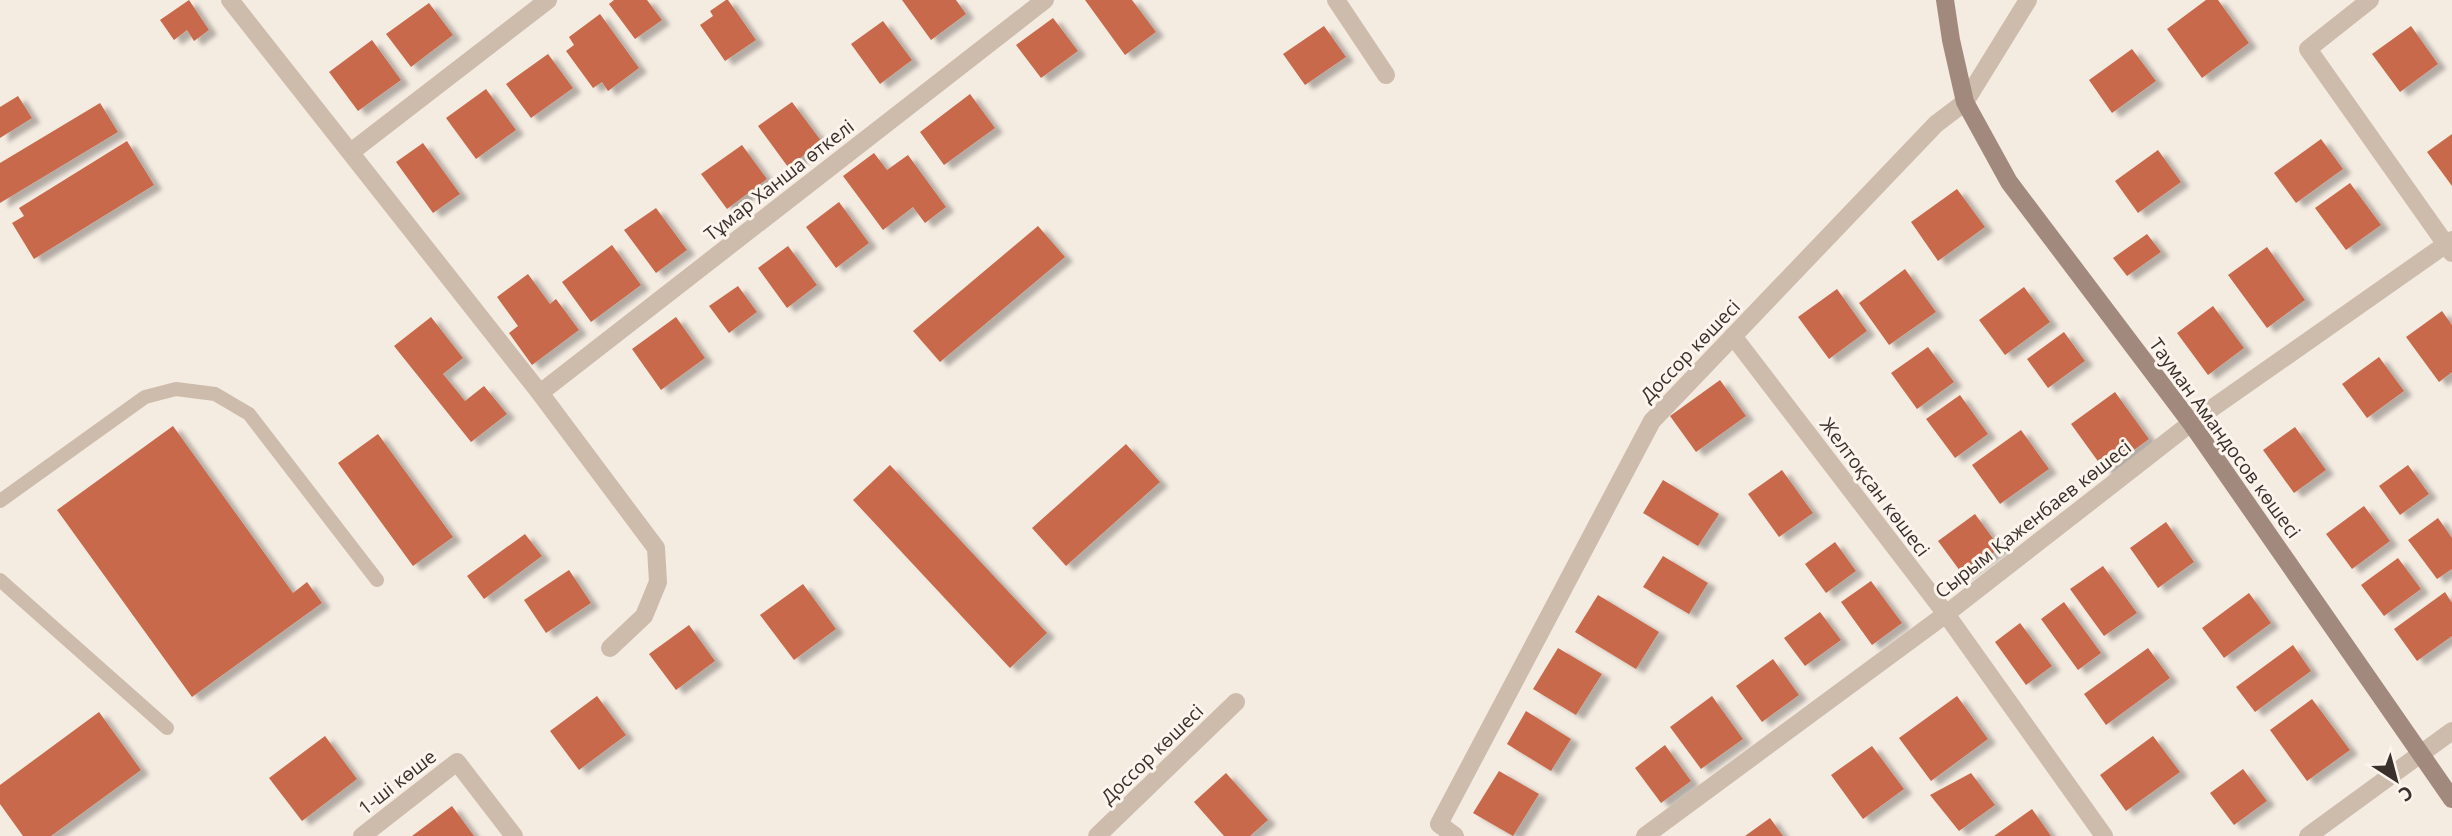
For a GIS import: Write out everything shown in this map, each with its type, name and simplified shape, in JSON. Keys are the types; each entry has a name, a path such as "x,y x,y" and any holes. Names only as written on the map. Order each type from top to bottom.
{"main road":[{"name":"Тауман Амандосов көшесі","path":"1945,0 1965,102 2009,182 2191,423 2452,799"}],"street":[{"path":"230,0 540,393 656,548 658,582 644,616 610,648"},
{"path":"351,152 548,0"},
{"name":"Тұмар Ханша өткелі","path":"540,393 1045,0"},
{"path":"1336,0 1386,75"},
{"name":"Доссор көшесі","path":"1455,836 1440,824 1652,421 1936,124 1965,102 2028,0"},
{"path":"2370,0 2308,49 2450,246"},
{"name":"Сырым Қаженбаев көшесі","path":"1644,836 1946,614 2191,423 2450,246"},
{"name":"Желтоқсан көшесі","path":"1733,336 1946,614 2104,836"},
{"name":"Доссор көшесі","path":"1097,836 1236,702"},
{"path":"2308,836 2452,731"},
{"name":"1-ші көше","path":"362,836 457,762 514,836"}],"lane":[{"path":"0,501 145,397 176,389 215,394 249,414 377,580"},
{"path":"0,580 167,728"}],"building":[{"path":"189,0 209,30 194,41 187,30 174,40 160,20"},
{"path":"614,0 647,0 662,20 635,39 609,4"},
{"path":"726,0 756,40 725,61 700,25 713,16 710,11"},
{"path":"902,0 956,0 966,14 931,40"},
{"path":"1085,0 1132,0 1156,32 1125,55"},
{"path":"2206,0 2218,0 2249,43 2202,78 2167,29"},
{"path":"429,3 453,35 411,67 386,34"},
{"path":"600,14 639,68 608,91 602,82 593,88 566,51 574,45 569,37"},
{"path":"1053,18 1078,51 1041,78 1016,45"},
{"path":"883,21 912,60 880,84 851,44"},
{"path":"1324,26 1346,57 1305,85 1283,54"},
{"path":"2411,26 2438,64 2400,92 2372,54"},
{"path":"372,40 401,80 358,111 329,72"},
{"path":"2132,49 2156,81 2112,113 2089,80"},
{"path":"548,54 573,88 531,118 506,84"},
{"path":"486,89 516,130 476,159 446,118"},
{"path":"970,94 995,128 944,165 920,132"},
{"path":"18,96 32,118 0,138 0,107"},
{"path":"792,102 822,142 788,167 758,126"},
{"path":"100,103 118,132 0,203 0,163"},
{"path":"2452,134 2452,186 2427,152"},
{"path":"2321,139 2343,169 2296,203 2274,173"},
{"path":"127,141 154,185 34,259 12,223 24,216 19,208"},
{"path":"423,143 460,194 433,213 396,162"},
{"path":"742,145 767,179 727,209 701,174"},
{"path":"2158,150 2181,182 2138,213 2115,181"},
{"path":"874,153 887,170 908,155 946,207 925,223 913,207 883,230 843,176"},
{"path":"2350,183 2381,225 2346,250 2315,208"},
{"path":"1957,189 1985,227 1938,261 1911,222"},
{"path":"839,202 869,243 836,268 806,227"},
{"path":"656,208 687,250 656,273 624,230"},
{"path":"1038,226 1065,257 940,362 913,331"},
{"path":"2147,234 2161,252 2127,276 2113,258"},
{"path":"612,245 641,285 591,322 562,282"},
{"path":"788,246 817,285 787,308 758,268"},
{"path":"2267,247 2305,300 2267,328 2228,275"},
{"path":"1905,269 1936,312 1889,345 1859,303"},
{"path":"528,274 550,304 556,299 579,330 532,365 509,333 518,326 497,297"},
{"path":"738,286 757,312 729,333 709,306"},
{"path":"2024,287 2050,322 2005,355 1979,320"},
{"path":"1837,289 1867,331 1829,359 1798,317"},
{"path":"2213,306 2244,348 2208,375 2177,333"},
{"path":"2442,311 2452,325 2452,372 2439,382 2406,337"},
{"path":"431,317 463,358 443,374 465,401 484,386 507,414 471,442 394,346"},
{"path":"676,317 705,358 661,390 632,349"},
{"path":"2064,332 2085,361 2048,388 2027,359"},
{"path":"1928,347 1954,382 1917,409 1891,373"},
{"path":"2379,357 2404,391 2367,418 2342,384"},
{"path":"1720,380 1746,416 1696,452 1670,416"},
{"path":"2115,392 2149,439 2105,471 2071,424"},
{"path":"1960,395 1988,434 1955,458 1926,419"},
{"path":"173,426 293,593 307,582 322,603 192,697 57,510"},
{"path":"2295,427 2326,470 2294,493 2263,450"},
{"path":"2021,430 2049,469 2000,504 1972,465"},
{"path":"378,434 453,537 413,566 338,463"},
{"path":"1126,444 1160,482 1066,566 1032,528"},
{"path":"890,465 1047,633 1010,668 853,500"},
{"path":"2408,465 2429,494 2400,515 2379,486"},
{"path":"1782,470 1813,513 1779,537 1748,494"},
{"path":"1663,480 1719,514 1698,546 1643,513"},
{"path":"2364,506 2390,541 2352,569 2326,534"},
{"path":"1975,514 2000,548 1963,575 1938,541"},
{"path":"2438,518 2452,538 2452,569 2437,579 2408,540"},
{"path":"2166,522 2194,562 2158,588 2130,548"},
{"path":"525,534 542,556 484,599 467,576"},
{"path":"1835,542 1856,571 1826,593 1805,564"},
{"path":"1663,556 1708,583 1689,614 1643,587"},
{"path":"2398,558 2421,589 2384,616 2361,585"},
{"path":"2103,566 2137,613 2104,636 2070,589"},
{"path":"569,570 591,603 546,633 524,600"},
{"path":"1871,581 1902,623 1872,645 1841,602"},
{"path":"803,584 836,629 794,660 760,615"},
{"path":"2445,592 2452,603 2452,636 2417,661 2394,629"},
{"path":"2249,593 2271,623 2224,658 2202,628"},
{"path":"1598,595 1659,632 1636,669 1575,632"},
{"path":"2064,602 2101,653 2078,670 2041,619"},
{"path":"1820,612 1841,640 1805,666 1784,638"},
{"path":"2020,623 2052,666 2026,685 1995,642"},
{"path":"689,625 715,661 676,690 649,654"},
{"path":"2293,645 2311,671 2255,712 2236,687"},
{"path":"1558,648 1602,674 1576,715 1533,689"},
{"path":"2148,648 2170,678 2106,725 2084,694"},
{"path":"1773,659 1799,695 1762,722 1736,686"},
{"path":"597,696 626,735 579,770 550,731"},
{"path":"1712,696 1743,739 1701,769 1670,727"},
{"path":"1957,696 1988,739 1931,781 1899,738"},
{"path":"2312,699 2350,750 2307,781 2270,730"},
{"path":"1526,711 1571,739 1551,771 1507,744"},
{"path":"99,712 141,770 51,836 23,836 0,804 0,785"},
{"path":"325,736 357,779 302,821 269,778"},
{"path":"2153,736 2180,772 2126,811 2100,775"},
{"path":"1665,745 1691,781 1661,803 1635,768"},
{"path":"1872,746 1904,789 1863,819 1831,775"},
{"path":"2243,769 2267,801 2234,825 2210,793"},
{"path":"1499,771 1539,794 1513,836 1473,813"},
{"path":"1226,773 1268,820 1250,836 1224,836 1194,802"},
{"path":"1971,773 1995,805 1959,831 1930,795"},
{"path":"452,806 474,836 412,836"},
{"path":"2032,809 2051,836 1994,836"},
{"path":"1770,818 1783,836 1745,836"}]}
